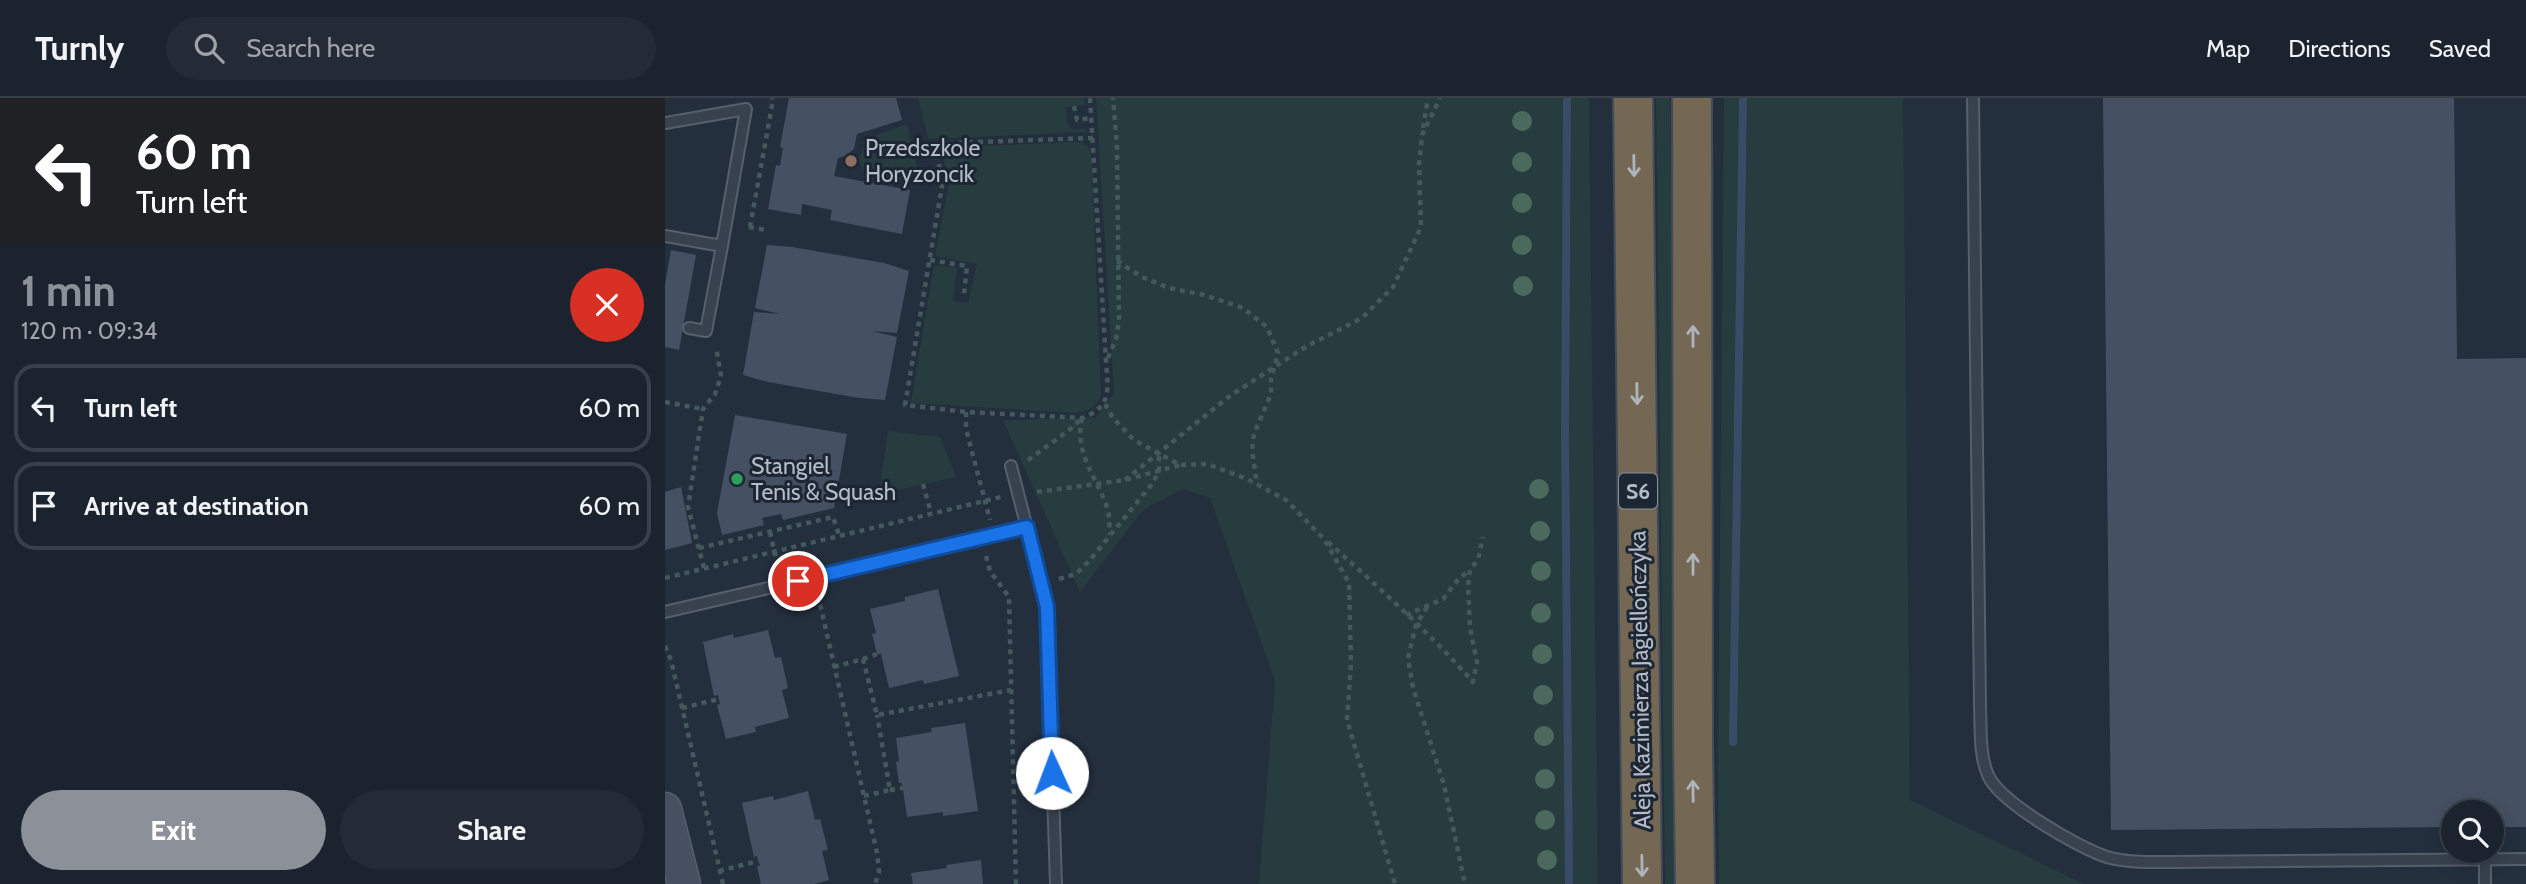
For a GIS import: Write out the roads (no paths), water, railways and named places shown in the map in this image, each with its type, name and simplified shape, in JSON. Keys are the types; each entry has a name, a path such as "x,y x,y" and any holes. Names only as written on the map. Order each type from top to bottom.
{"highway":[{"name":"Aleja Kazimierza Jagiellończyka","path":"1633,98 1642,884"},
{"path":"1692,98 1695,884"}],"street":[{"path":"665,809 684,884"}],"lane":[{"path":"1973,98 1980,705 1983,751 1987,774 1993,785 2072,842 2108,857 2128,861 2441,860"},
{"path":"665,123 746,109 706,331 689,328"},
{"path":"665,236 722,246"},
{"path":"1011,466 1047,607 1056,884"},
{"path":"665,612 1027,527"},
{"path":"2504,860 2526,859"},
{"path":"2485,863 2485,884"}],"waterway":[{"path":"1567,98 1565,434 1569,884"},
{"path":"1733,742 1743,98"}],"place":[{"name":"Przedszkole Horyzoncik","path":"851,161"},
{"name":"Stangiel Tenis & Squash","path":"737,479"}]}
